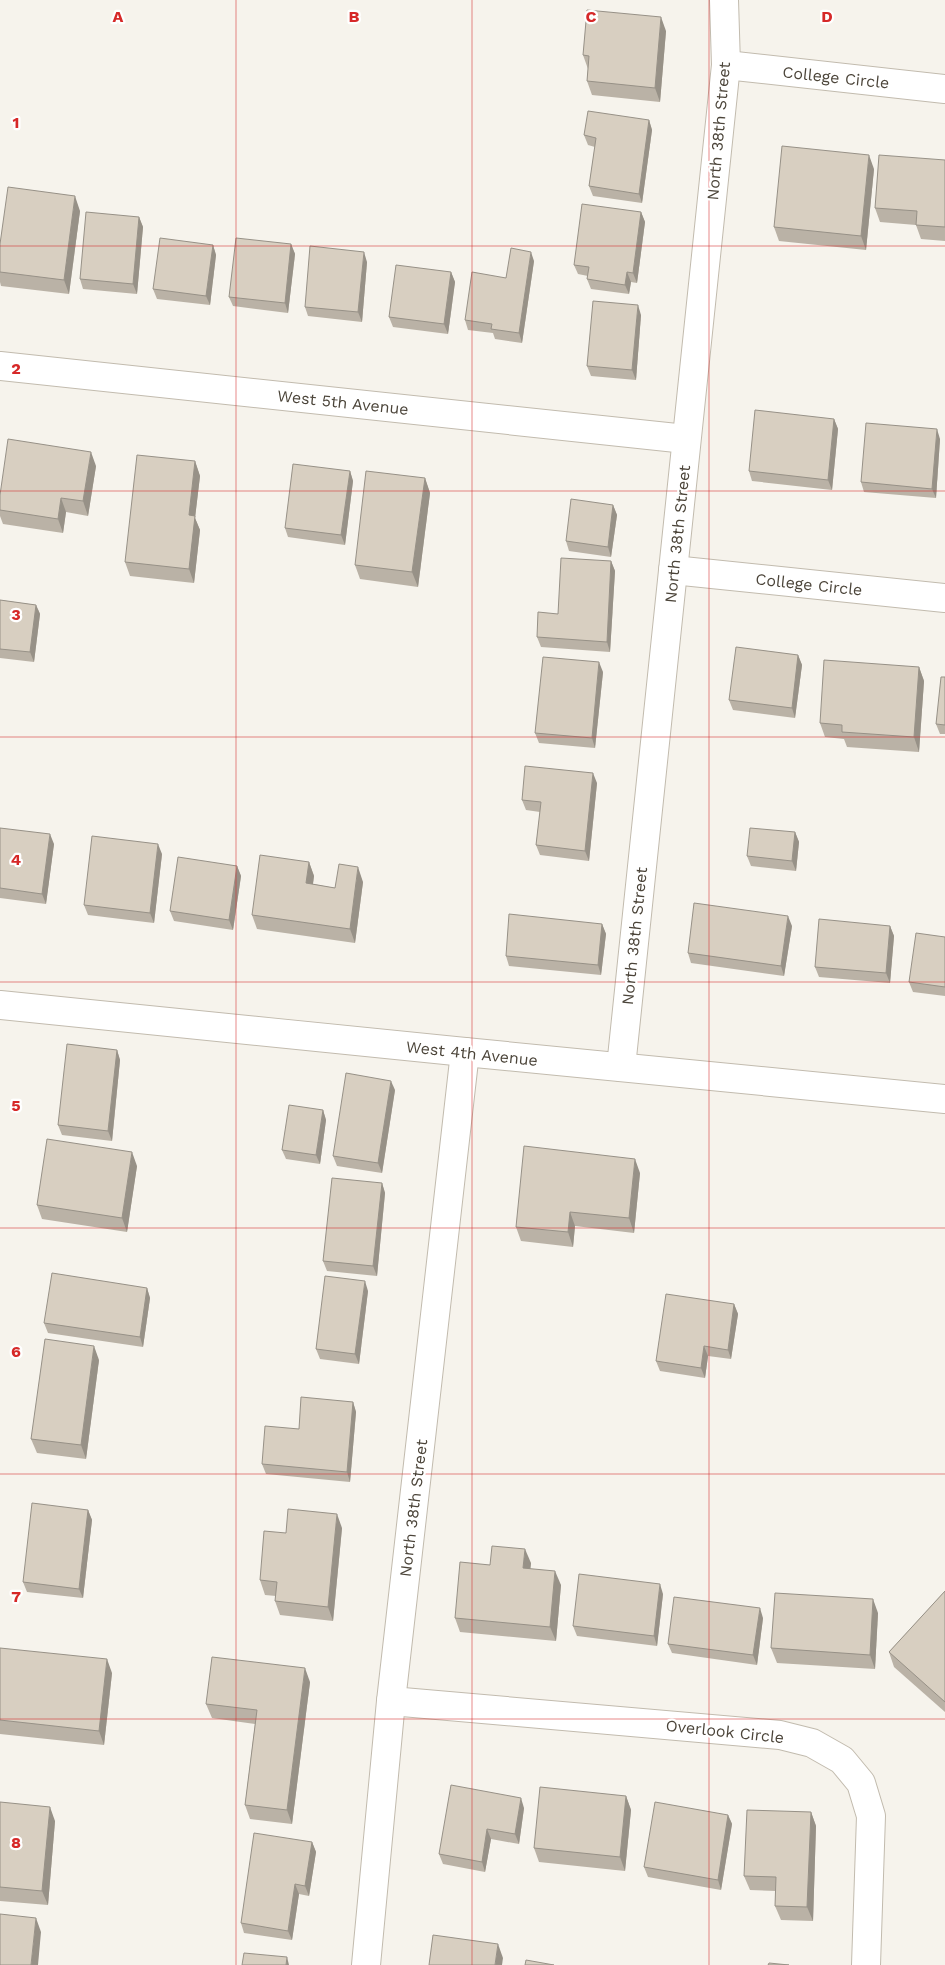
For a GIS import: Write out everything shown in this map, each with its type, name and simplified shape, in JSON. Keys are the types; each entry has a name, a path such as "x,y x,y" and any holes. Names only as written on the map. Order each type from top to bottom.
{"street":[{"name":"North 38th Street","path":"621,1067 726,66 724,0"},
{"name":"College Circle","path":"726,66 945,89"},
{"name":"West 5th Avenue","path":"0,366 686,438"},
{"name":"College Circle","path":"673,570 945,598"},
{"name":"West 4th Avenue","path":"0,1004 945,1099"},
{"name":"North 38th Street","path":"366,1965 391,1701 465,1052"},
{"name":"Overlook Circle","path":"391,1701 780,1735 812,1743 842,1760 861,1783 871,1816 866,1965"}],"building":[{"path":"587,10 661,17 655,88 587,81 589,56 583,55"},
{"path":"588,111 649,120 639,194 589,186 596,138 584,135"},
{"path":"782,146 869,155 861,236 774,227"},
{"path":"879,155 945,160 945,227 916,225 917,211 875,208"},
{"path":"8,187 75,196 64,280 0,272 0,244"},
{"path":"582,204 641,212 633,273 627,272 625,285 587,279 589,267 574,265"},
{"path":"86,212 139,217 133,284 80,279"},
{"path":"160,238 213,245 206,296 153,289"},
{"path":"236,238 291,244 285,303 229,297"},
{"path":"310,246 364,252 358,312 305,307"},
{"path":"511,248 531,252 519,333 491,329 492,324 465,320 472,272 506,278"},
{"path":"396,265 451,272 444,324 389,317"},
{"path":"593,301 638,305 632,370 587,366"},
{"path":"755,410 834,419 828,480 749,471"},
{"path":"866,423 937,429 932,489 861,482"},
{"path":"8,439 91,452 83,501 61,498 58,519 0,510 0,495"},
{"path":"137,455 195,461 189,515 195,516 189,569 125,562"},
{"path":"293,464 350,471 341,535 285,528"},
{"path":"366,471 425,478 412,572 355,565"},
{"path":"571,499 613,505 608,547 566,541"},
{"path":"561,558 611,561 607,642 537,637 538,612 558,614"},
{"path":"0,600 36,605 30,652 0,649"},
{"path":"736,647 798,655 792,708 729,700"},
{"path":"543,657 599,662 592,738 535,733"},
{"path":"824,660 919,667 914,737 842,732 842,725 820,723"},
{"path":"941,677 945,677 945,725 936,724"},
{"path":"525,766 593,773 585,851 536,845 541,802 522,800"},
{"path":"0,828 50,834 42,894 0,888"},
{"path":"750,828 795,832 792,861 747,856"},
{"path":"92,836 158,844 150,913 84,905"},
{"path":"260,855 309,862 306,883 335,888 339,864 358,867 350,929 252,915"},
{"path":"178,857 237,866 229,920 170,911"},
{"path":"694,903 788,916 781,966 688,953"},
{"path":"509,914 602,924 598,965 506,956"},
{"path":"819,919 890,926 886,973 815,967"},
{"path":"916,933 945,937 945,987 909,982"},
{"path":"67,1044 117,1050 108,1131 58,1125"},
{"path":"346,1073 391,1081 378,1163 333,1156"},
{"path":"289,1105 323,1110 316,1155 282,1150"},
{"path":"47,1139 132,1152 122,1218 37,1205"},
{"path":"524,1146 635,1159 629,1218 570,1212 568,1232 516,1227"},
{"path":"332,1178 382,1183 373,1266 323,1261"},
{"path":"52,1273 147,1288 140,1337 44,1323"},
{"path":"325,1276 365,1281 355,1354 316,1349"},
{"path":"666,1294 734,1304 728,1350 704,1346 701,1368 656,1361"},
{"path":"45,1339 94,1346 81,1445 31,1439"},
{"path":"301,1397 353,1402 347,1472 262,1464 265,1426 299,1429"},
{"path":"32,1503 88,1510 79,1589 23,1582"},
{"path":"288,1509 337,1514 328,1607 275,1601 277,1582 260,1580 264,1531 286,1533"},
{"path":"492,1546 525,1549 523,1568 555,1571 550,1627 455,1618 460,1562 490,1565"},
{"path":"579,1574 660,1584 654,1636 573,1626"},
{"path":"945,1591 945,1702 889,1652"},
{"path":"775,1593 873,1599 870,1655 771,1648"},
{"path":"674,1597 760,1608 753,1655 668,1644"},
{"path":"0,1648 107,1659 99,1731 0,1720"},
{"path":"212,1657 305,1668 287,1810 245,1805 257,1710 206,1704"},
{"path":"451,1785 521,1798 515,1834 487,1829 482,1862 439,1854"},
{"path":"540,1787 626,1796 620,1857 534,1848"},
{"path":"0,1802 50,1807 42,1891 0,1887"},
{"path":"655,1802 728,1815 718,1880 644,1867"},
{"path":"747,1810 811,1812 807,1907 775,1906 776,1877 744,1876"},
{"path":"254,1833 312,1842 305,1886 295,1884 288,1931 241,1923"},
{"path":"0,1914 36,1918 31,1965 0,1965"},
{"path":"433,1935 498,1944 495,1965 429,1965"},
{"path":"244,1953 287,1957 286,1965 242,1965"},
{"path":"526,1960 554,1965 525,1965"},
{"path":"769,1963 789,1965 768,1965"}]}
